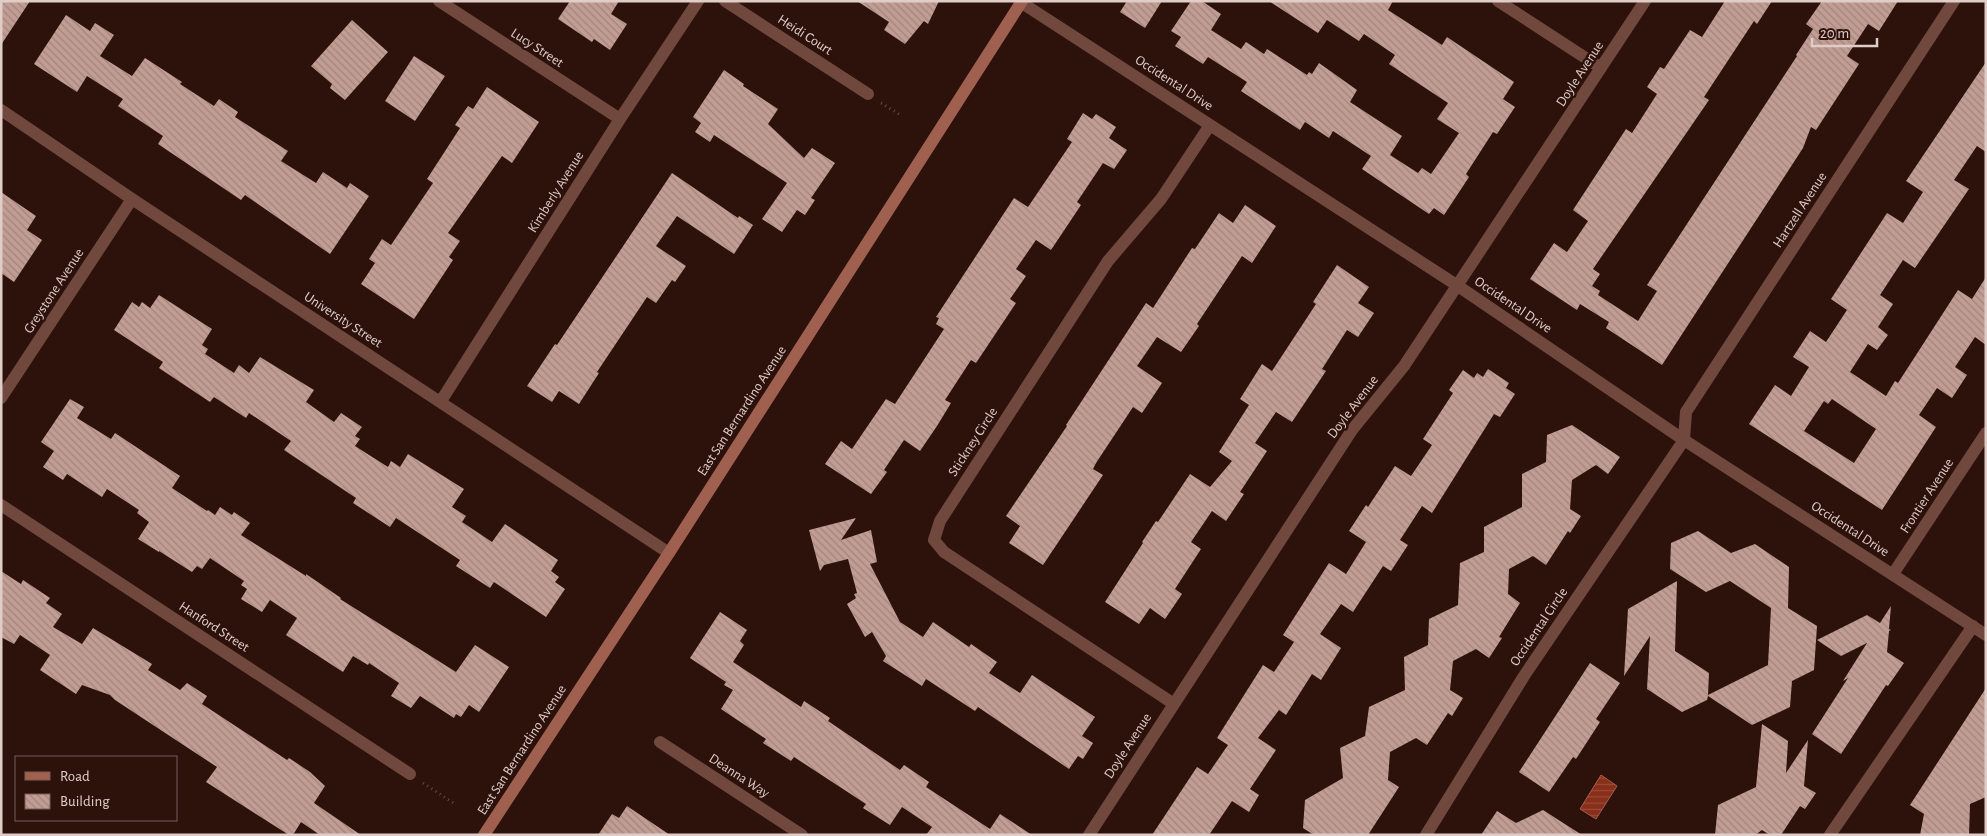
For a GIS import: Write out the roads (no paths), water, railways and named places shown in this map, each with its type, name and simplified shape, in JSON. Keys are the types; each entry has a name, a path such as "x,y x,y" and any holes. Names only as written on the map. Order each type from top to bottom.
{"street":[{"name":"Lucy Street","path":"439,1 620,119"},
{"name":"Kimberly Avenue","path":"440,401 620,119 698,1"},
{"name":"Heidi Court","path":"724,1 868,94"},
{"path":"1498,1 1601,68"},
{"name":"Doyle Avenue","path":"1088,835 1352,430 1404,366 1645,1"},
{"name":"Hartzell Avenue","path":"1684,440 1686,412 1954,1"},
{"name":"Occidental Drive","path":"1022,2 1458,286 1684,440 1986,634"},
{"name":"East San Bernardino Avenue","path":"484,835 669,553 1022,2"},
{"name":"University Street","path":"1,110 132,199 669,553"},
{"name":"Stickney Circle","path":"1174,704 944,552 934,540 940,521 1108,261 1162,199 1210,125"},
{"name":"Greystone Avenue","path":"1,398 132,199"},
{"name":"Frontier Avenue","path":"1893,574 1986,433"},
{"name":"Occidental Circle","path":"1426,835 1529,668 1684,440"},
{"name":"Hanford Street","path":"1,505 410,774"},
{"path":"1830,835 1973,626"},
{"name":"Deanna Way","path":"660,742 802,835"}]}
